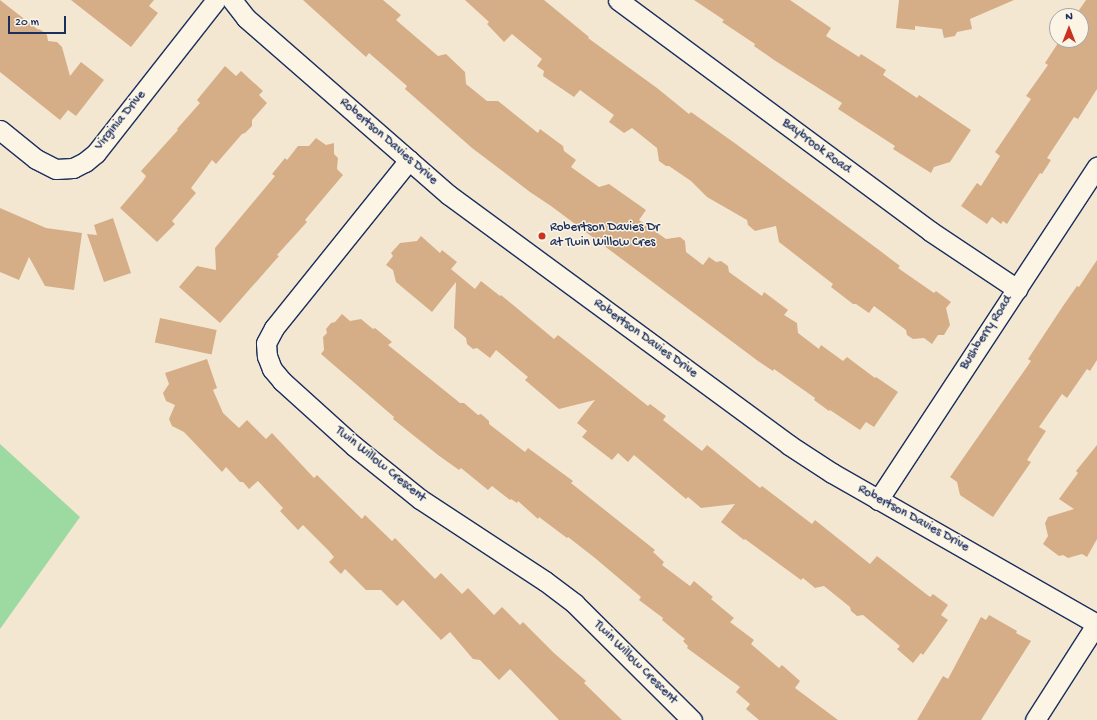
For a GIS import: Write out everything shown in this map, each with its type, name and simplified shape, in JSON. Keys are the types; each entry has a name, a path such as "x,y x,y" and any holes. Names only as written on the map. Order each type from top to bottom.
{"street":[{"name":"Virginia Drive","path":"0,130 36,159 56,169 73,168 85,162 96,153 216,0"},
{"name":"Robertson Davies Drive","path":"232,0 246,18 450,195 789,445 832,473 878,500 1097,624"},
{"name":"Baybrook Road","path":"618,0 930,231 1017,289"},
{"name":"Twin Willow Crescent","path":"410,160 274,328 266,343 267,356 272,369 282,381 354,446 420,499 545,581 575,604 692,720"},
{"name":"Bushberry Road","path":"878,500 1097,167"},
{"path":"1035,720 1097,624"}],"green space":[{"path":"0,444 80,517 0,629"}],"building":[{"path":"0,0 47,35 48,41 57,42 62,47 70,76 81,62 104,80 76,116 68,110 60,120 0,72"},
{"path":"71,0 154,0 149,6 158,13 131,47"},
{"path":"303,0 383,0 401,15 396,20 438,56 446,54 465,72 466,84 487,101 498,101 538,133 540,129 563,146 564,151 576,160 571,167 599,187 609,184 646,210 639,220 666,239 680,237 685,241 686,252 703,265 709,257 716,262 721,261 728,266 729,272 762,296 764,292 788,310 784,315 797,323 798,333 819,349 821,345 843,361 847,357 875,378 876,377 898,392 874,427 866,422 860,430 830,410 829,411 814,400 815,398 774,369 773,371 758,361 551,206 530,192 472,148 405,89 407,86 369,53 366,57"},
{"path":"465,0 544,0 589,37 588,38 657,88 689,114 691,112 736,144 900,266 898,268 934,293 936,291 951,302 946,308 950,325 944,335 938,335 932,344 924,338 913,339 907,335 906,330 874,306 869,313 856,304 853,304 831,287 833,284 779,242 776,226 755,231 748,225 747,220 707,197 691,181 659,161 657,148 632,128 624,133 609,122 614,115 580,90 574,97 543,76 544,71 537,66 542,59 512,34 504,42 487,24 489,22"},
{"path":"694,0 790,0 831,28 826,36 859,57 861,54 886,70 883,75 917,98 919,95 971,130 950,162 934,167 931,173 893,149 895,146 838,109 842,103 774,60 754,46 755,44 722,22 724,20"},
{"path":"899,0 1014,0 970,19 972,29 957,32 955,36 944,38 942,29 915,26 915,30 896,28"},
{"path":"1086,0 1097,0 1097,89 1078,119 1074,117 1047,158 1051,160 1042,174 1040,173 1007,224 1003,221 1001,224 992,217 987,224 961,206 977,183 981,186 1000,156 995,152 1031,99 1026,96 1048,65 1045,63 1055,48 1089,48 1089,8 1080,8"},
{"path":"225,66 236,76 241,71 263,91 259,95 267,103 252,120 252,126 242,134 216,164 212,160 191,188 196,193 172,221 175,224 157,242 120,208 146,176 141,171 200,103 197,100"},
{"path":"316,138 326,145 334,143 334,154 338,158 337,169 343,175 305,220 307,222 277,255 279,256 220,323 179,287 197,266 216,270 215,248 275,176 272,174 285,158 287,160 298,146 309,146"},
{"path":"0,208 46,228 82,233 74,290 45,286 29,257 19,280 0,272"},
{"path":"113,218 131,273 104,282 87,234 97,235 94,225"},
{"path":"421,236 440,253 442,250 457,262 451,269 475,289 481,281 500,296 501,295 554,339 558,335 648,406 650,404 666,416 663,420 702,451 707,445 760,488 762,486 812,524 815,520 870,564 877,556 930,597 933,594 948,605 941,615 948,620 923,655 921,653 913,663 897,649 900,646 863,615 857,616 851,611 850,607 824,586 815,588 803,578 801,580 721,522 735,504 701,508 688,497 686,499 634,455 628,462 618,453 612,460 582,437 587,431 577,423 595,400 559,409 525,380 528,377 496,350 490,358 477,348 473,349 467,344 466,338 454,328 456,282 432,312 396,282 393,270 386,265 393,256 391,253 400,243 417,241"},
{"path":"1097,260 1097,360 1090,371 1087,369 1067,398 1062,394 1039,427 1046,431 1027,460 1031,462 993,517 960,495 957,482 950,477 1031,361 1028,359 1063,306 1077,286 1079,287"},
{"path":"342,314 350,321 361,319 373,329 375,328 392,342 388,345 460,403 464,403 478,415 481,414 489,421 489,424 525,452 528,448 573,481 571,483 655,550 653,552 664,562 662,565 690,586 694,581 713,597 711,599 734,618 730,622 754,640 751,644 779,668 782,665 800,681 795,688 838,720 759,720 746,709 750,704 736,692 740,687 687,648 688,646 683,641 685,639 662,620 663,618 639,600 641,597 595,558 539,517 538,519 518,501 517,503 511,499 510,500 492,486 488,490 461,468 459,470 438,455 393,419 394,417 321,354 324,350 323,337 327,333 326,329"},
{"path":"160,318 217,330 212,355 155,342"},
{"path":"207,359 217,388 213,390 223,413 239,428 247,420 266,439 272,433 314,478 317,475 362,519 365,515 392,541 395,538 435,579 441,573 462,594 468,588 494,615 502,607 520,625 523,622 554,653 586,681 584,683 622,720 559,720 510,669 499,680 480,660 473,659 450,632 441,640 403,600 397,606 381,590 366,590 345,569 341,574 329,562 334,557 329,551 303,525 298,530 280,511 283,508 258,481 249,489 226,467 222,472 184,432 172,426 169,419 175,405 166,401 163,393 169,384 165,373"},
{"path":"1097,445 1097,539 1087,557 1082,554 1068,558 1063,555 1059,556 1043,544 1048,536 1045,523 1048,517 1074,509 1059,499 1078,473 1076,471"},
{"path":"989,615 1031,641 981,720 917,720 943,676 948,679 981,617 986,620"}],"place":[{"name":"Robertson Davies Dr at Twin Willow Cres","path":"542,236"}]}
